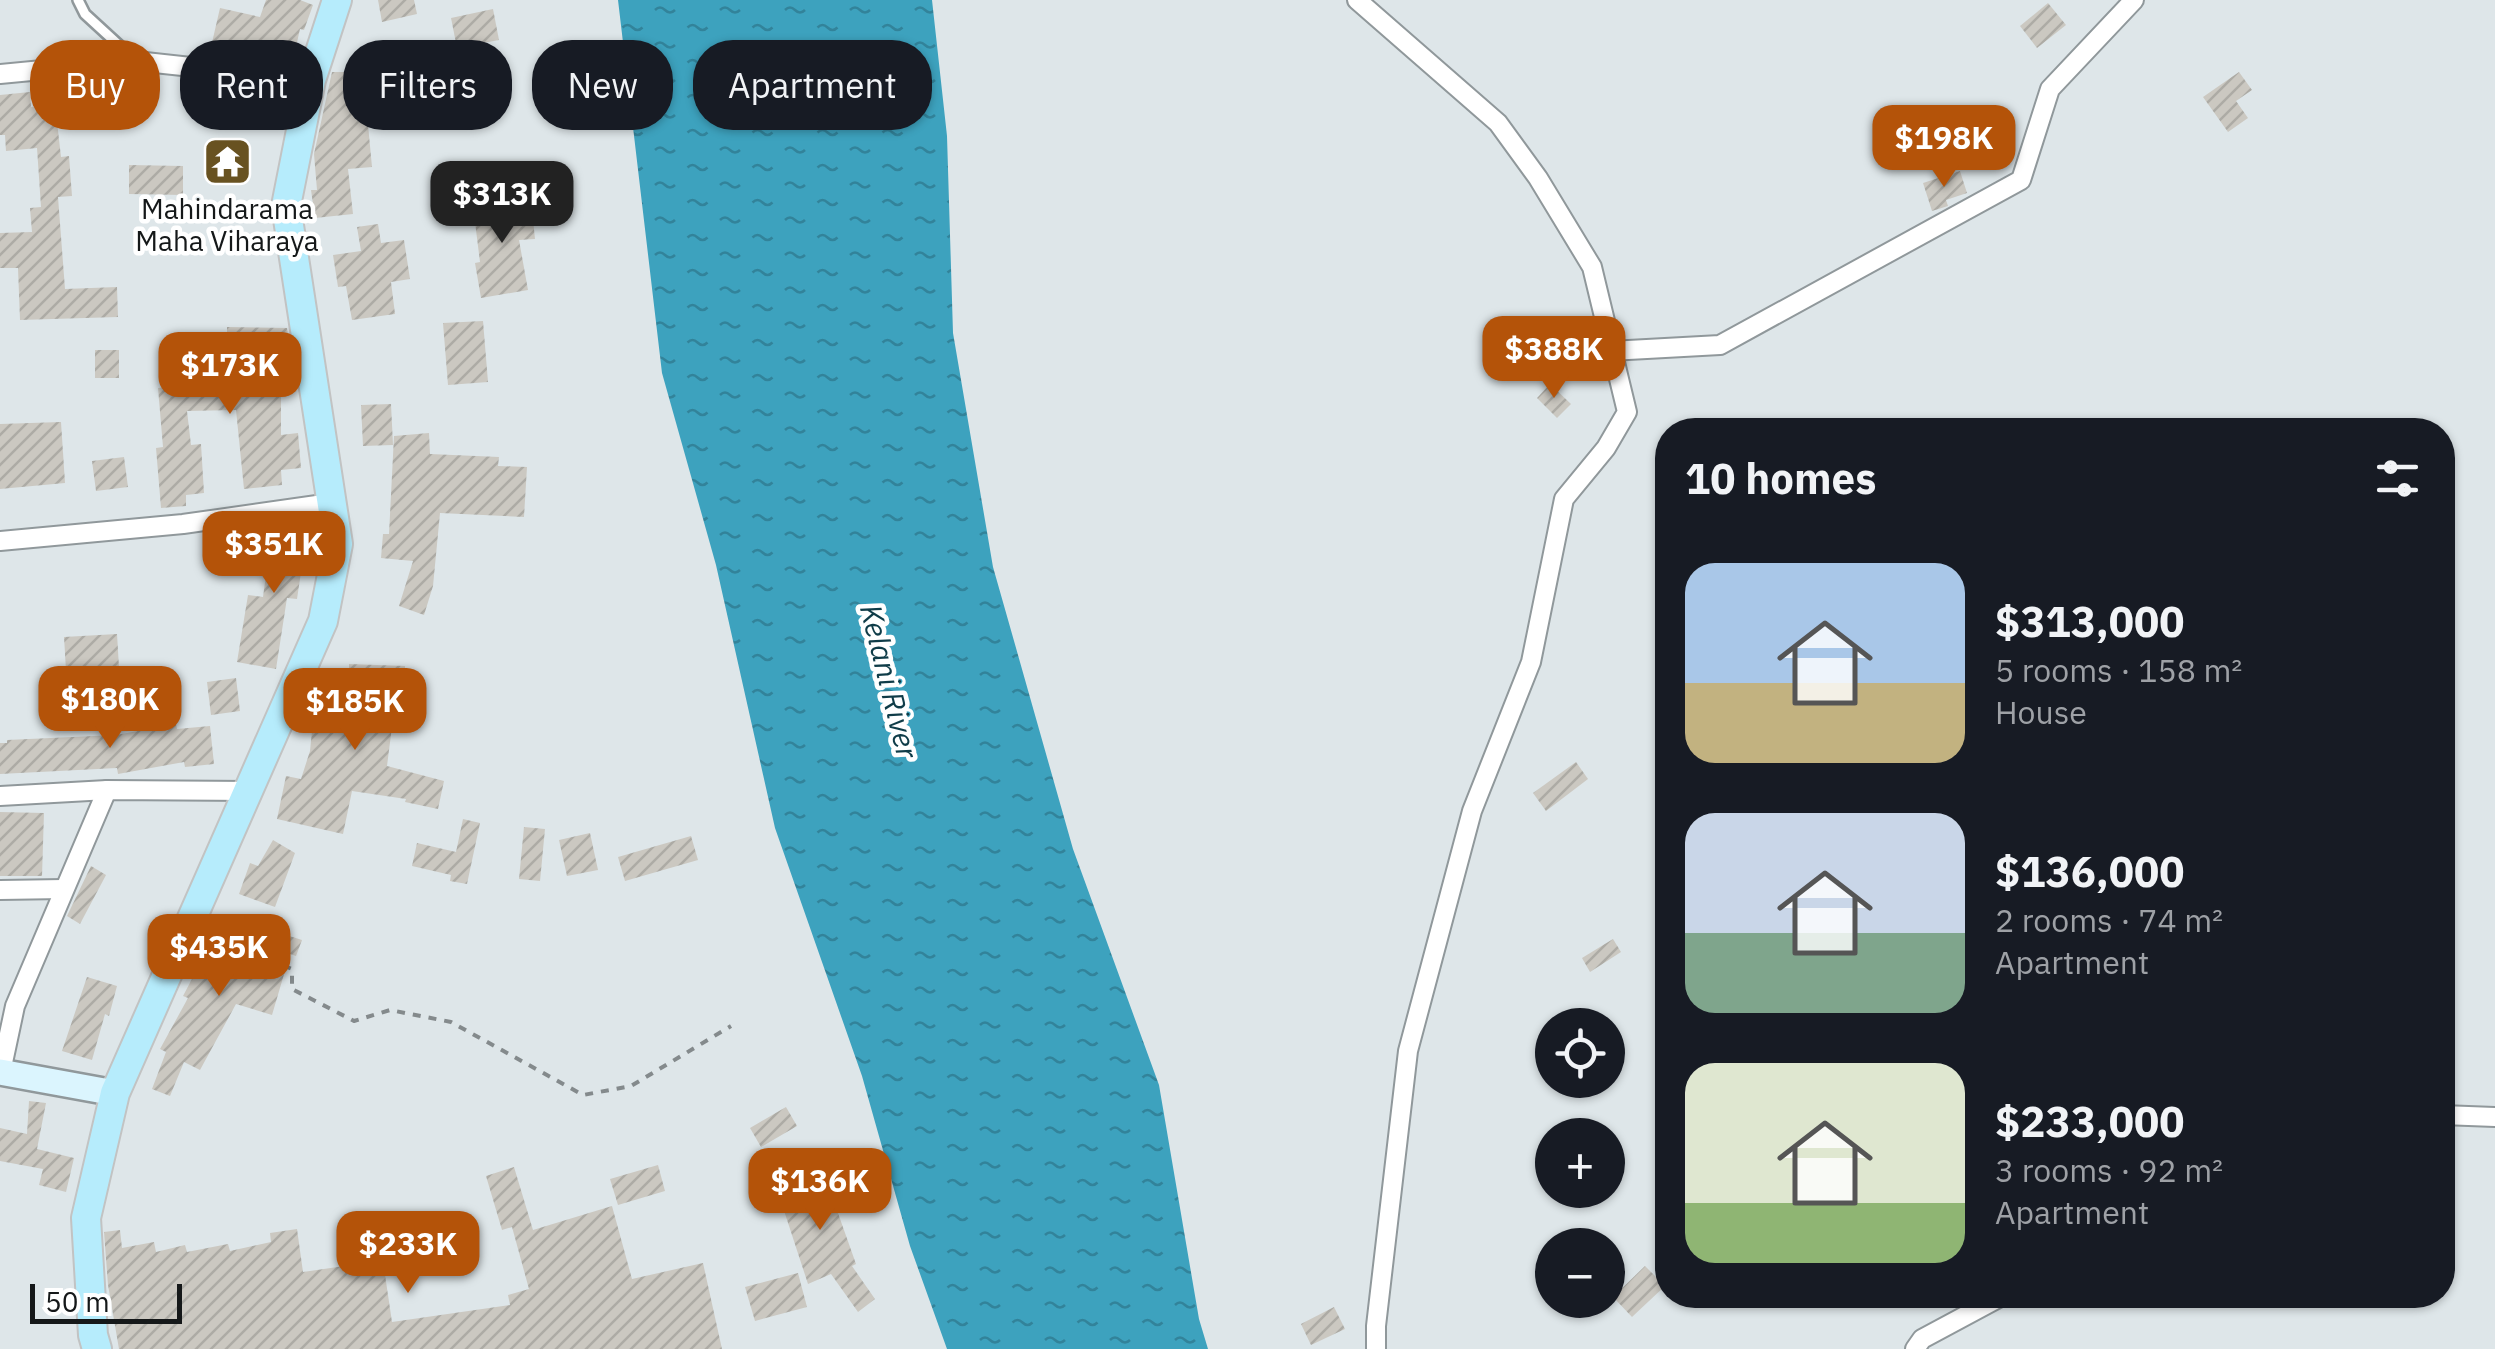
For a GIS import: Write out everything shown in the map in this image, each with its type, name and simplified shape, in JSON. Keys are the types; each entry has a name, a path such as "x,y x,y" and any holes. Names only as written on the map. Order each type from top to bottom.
{"main road":[{"path":"323,43 337,0"},
{"path":"97,1349 86,1218 115,1093 323,621 338,544 286,206 301,130"},
{"path":"1,1072 115,1093"}],"street":[{"path":"1358,0 1498,124 1538,178 1592,267 1627,412 1606,448 1564,499 1531,662 1472,810 1408,1051 1376,1349"},
{"path":"1610,350 1720,345 2021,180 2050,89 2134,0"},
{"path":"0,74 30,71"},
{"path":"0,541 182,524 331,502"},
{"path":"1,1072 15,1006 107,790"},
{"path":"0,796 107,790 250,792"},
{"path":"0,890 64,890"},
{"path":"2455,1116 2495,1118"},
{"path":"1916,1349 1922,1338 1979,1308"}],"lane":[{"path":"78,0 85,14 113,40"}],"path":[{"path":"179,949 250,952 292,968 292,989 354,1021 390,1010 451,1022 583,1094 631,1086 731,1026"}],"water":[{"name":"Kelani River","path":"618,0 932,0 947,136 953,333 993,567 1073,849 1159,1085 1199,1319 1208,1349 947,1349 910,1246 862,1076 775,828 716,565 662,373 633,130 673,130 673,40 623,40"}],"building":[{"path":"266,0 300,0 313,5 298,40 213,40 220,8 260,17"},
{"path":"378,0 414,0 417,14 382,22"},
{"path":"2048,3 2066,25 2037,48 2020,26"},
{"path":"493,9 499,40 455,40 451,18"},
{"path":"332,72 343,72 343,130 369,130 372,167 348,169 353,214 315,218 311,190 317,190 314,154 319,130 323,130"},
{"path":"2239,72 2252,90 2236,101 2248,118 2228,132 2203,97"},
{"path":"30,92 30,130 58,130 61,157 69,156 72,196 58,197 65,289 117,287 118,317 20,320 18,268 0,268 0,233 32,232 30,208 41,207 37,148 6,151 5,135 0,135 0,95"},
{"path":"129,165 183,166 183,195 129,194"},
{"path":"1960,171 1967,193 1946,200 1948,206 1932,211 1923,183"},
{"path":"531,200 535,239 519,240 528,290 481,298 473,206"},
{"path":"378,224 381,243 404,240 410,279 391,282 395,314 352,320 346,286 338,287 333,255 361,251 357,227"},
{"path":"483,321 488,382 448,385 443,323"},
{"path":"227,327 287,328 290,346 281,346 281,435 298,433 301,468 281,470 282,485 244,489 236,410 187,411 191,445 201,444 204,493 186,495 186,506 161,508 156,448 163,447 158,388 220,382 220,349 227,349"},
{"path":"95,350 119,350 119,378 95,378"},
{"path":"1550,384 1571,404 1557,418 1537,398"},
{"path":"391,404 393,445 363,446 361,405"},
{"path":"61,422 65,483 0,489 0,424"},
{"path":"429,433 430,454 499,457 498,466 527,467 524,517 440,513 433,586 424,615 399,606 413,561 381,558 383,534 389,534 394,436"},
{"path":"124,457 128,487 96,491 92,461"},
{"path":"309,519 297,599 287,598 276,669 237,662 248,595 263,597 273,524"},
{"path":"117,634 119,667 66,670 64,637"},
{"path":"349,664 405,666 404,712 394,711 387,766 444,781 438,809 405,802 406,799 352,791 343,834 277,819 286,776 301,779 310,751 314,711 331,713 332,678 349,679"},
{"path":"236,678 240,711 211,715 207,682"},
{"path":"176,724 177,729 210,726 214,764 185,767 184,762 118,774 117,768 0,774 0,743 7,740 116,735"},
{"path":"1576,762 1588,779 1546,811 1533,793"},
{"path":"0,812 44,813 42,876 0,876"},
{"path":"463,819 480,823 467,884 450,881 451,875 412,866 417,843 456,852"},
{"path":"524,827 545,829 540,881 519,879"},
{"path":"590,833 598,870 567,876 559,840"},
{"path":"691,836 698,860 625,881 618,857"},
{"path":"273,840 295,853 275,907 239,894 250,863 258,866"},
{"path":"91,866 106,875 80,924 67,916"},
{"path":"216,915 237,922 227,955 269,968 280,933 302,940 296,956 290,954 272,1015 236,1004 200,1070 184,1062 170,1096 152,1089 166,1052 160,1049 188,998 183,996 193,977 188,975 195,958 201,960"},
{"path":"1613,939 1621,952 1590,972 1582,958"},
{"path":"87,977 117,986 92,1060 62,1051"},
{"path":"29,1101 46,1103 37,1149 74,1158 66,1192 39,1185 43,1169 0,1161 0,1128 27,1134"},
{"path":"786,1107 797,1126 761,1147 750,1128"},
{"path":"658,1165 665,1191 618,1205 610,1179"},
{"path":"821,1165 856,1264 852,1266 875,1299 858,1312 831,1274 808,1284 774,1180"},
{"path":"514,1167 533,1230 612,1206 632,1279 703,1263 722,1349 119,1349 104,1232 120,1230 122,1248 154,1242 156,1252 185,1245 187,1252 228,1244 230,1251 271,1242 270,1233 297,1229 303,1272 379,1261 434,1234 442,1249 422,1259 384,1268 392,1322 510,1305 508,1295 529,1289 512,1227 502,1230 486,1176"},
{"path":"1645,1266 1655,1276 1655,1295 1632,1317 1625,1310 1625,1285"},
{"path":"798,1273 807,1307 755,1321 745,1287"},
{"path":"1334,1307 1345,1329 1311,1345 1301,1324"}],"place":[{"name":"Mahindarama Maha Viharaya","path":"227,161"}]}
